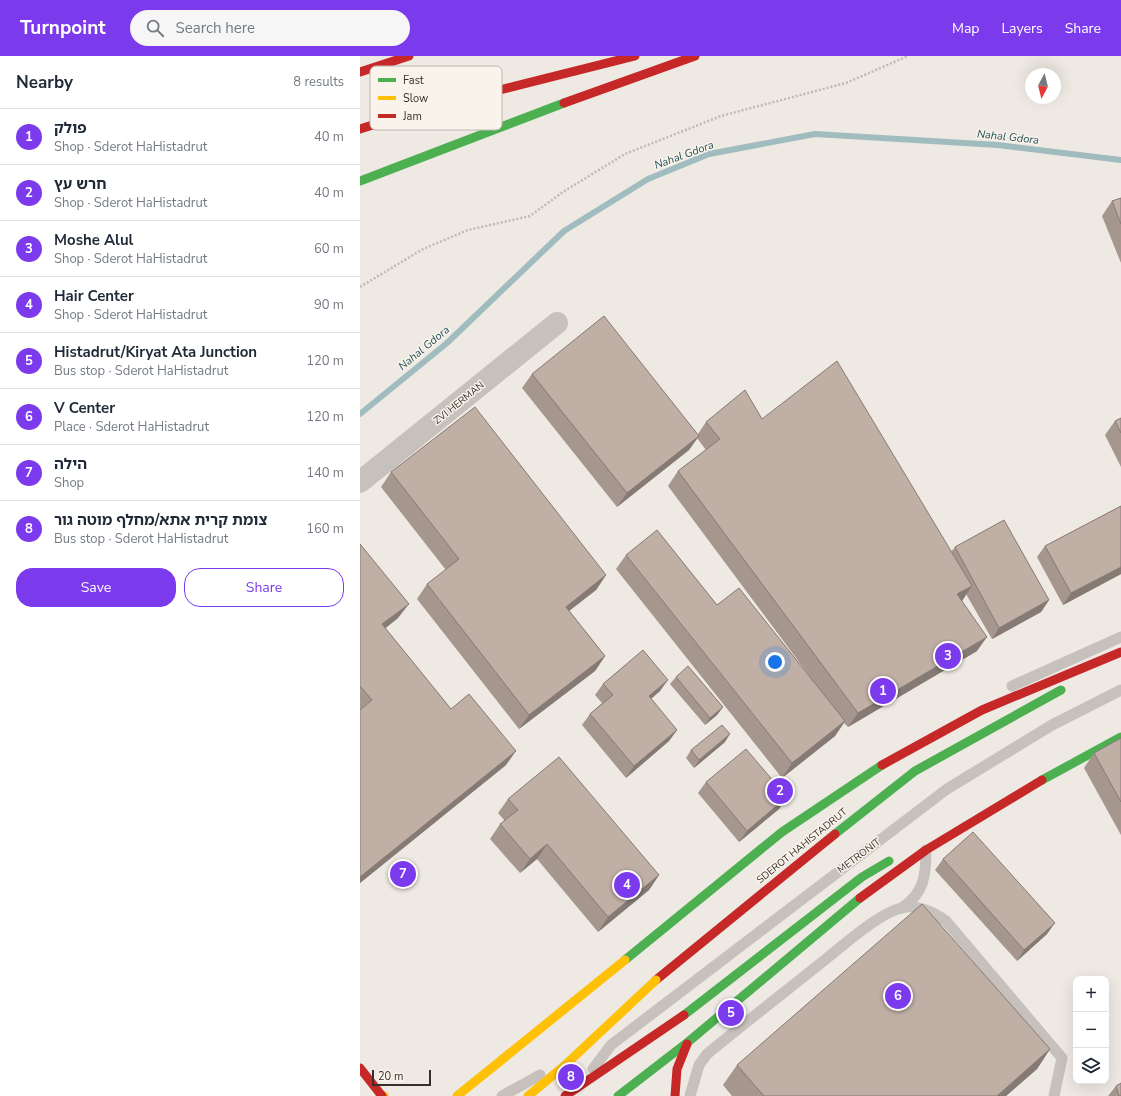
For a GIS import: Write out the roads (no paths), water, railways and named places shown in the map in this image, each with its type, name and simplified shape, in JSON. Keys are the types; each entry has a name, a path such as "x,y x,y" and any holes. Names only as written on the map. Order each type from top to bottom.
{"main road":[{"path":"378,66 409,56"},
{"path":"502,89 635,56"},
{"path":"502,127 694,56"},
{"path":"360,72 370,69"},
{"path":"360,129 370,126"},
{"path":"360,181 494,130"},
{"path":"457,1096 782,832 890,760 982,710 1121,652"},
{"path":"1080,680 1121,657"},
{"name":"SDEROT HAHISTADRUT","path":"528,1096 563,1067 656,980 819,846 915,771 1066,687"},
{"path":"618,1096 688,1042 855,902 926,850 1027,788 1121,737"},
{"path":"565,1096 684,1015 862,877 896,857"},
{"path":"675,1096 677,1066 680,1055 688,1042"},
{"path":"360,1068 382,1095"}],"street":[{"name":"ZVI HERMAN","path":"360,482 557,323"}],"lane":[{"path":"657,932 775,829 881,756 975,703 1121,637"},
{"name":"METRONIT","path":"571,1096 611,1045 947,789 1052,725 1121,690"},
{"path":"690,1096 699,1065 707,1054 850,940 884,916 902,908 916,897 920,890 926,867 926,850"},
{"path":"902,908 917,908 934,912 946,921 1062,1058 1054,1096"},
{"name":"METRONIT","path":"502,1096 541,1074 611,1045"}],"waterway":[{"name":"Nahal Gdora","path":"360,414 447,343 564,231 648,179 709,154 815,134 998,145 1121,160"}],"place":[{"name":"Moshe Alul","path":"948,656"},
{"name":"פולק","path":"883,691"},
{"name":"חרש עץ","path":"780,791"},
{"name":"הילה","path":"403,874"},
{"name":"Hair Center","path":"627,885"},
{"name":"V Center","path":"898,996"},
{"name":"Histadrut/Kiryat Ata Junction","path":"731,1013"},
{"name":"צומת קרית אתא/מחלף מוטה גור","path":"571,1077"}]}
